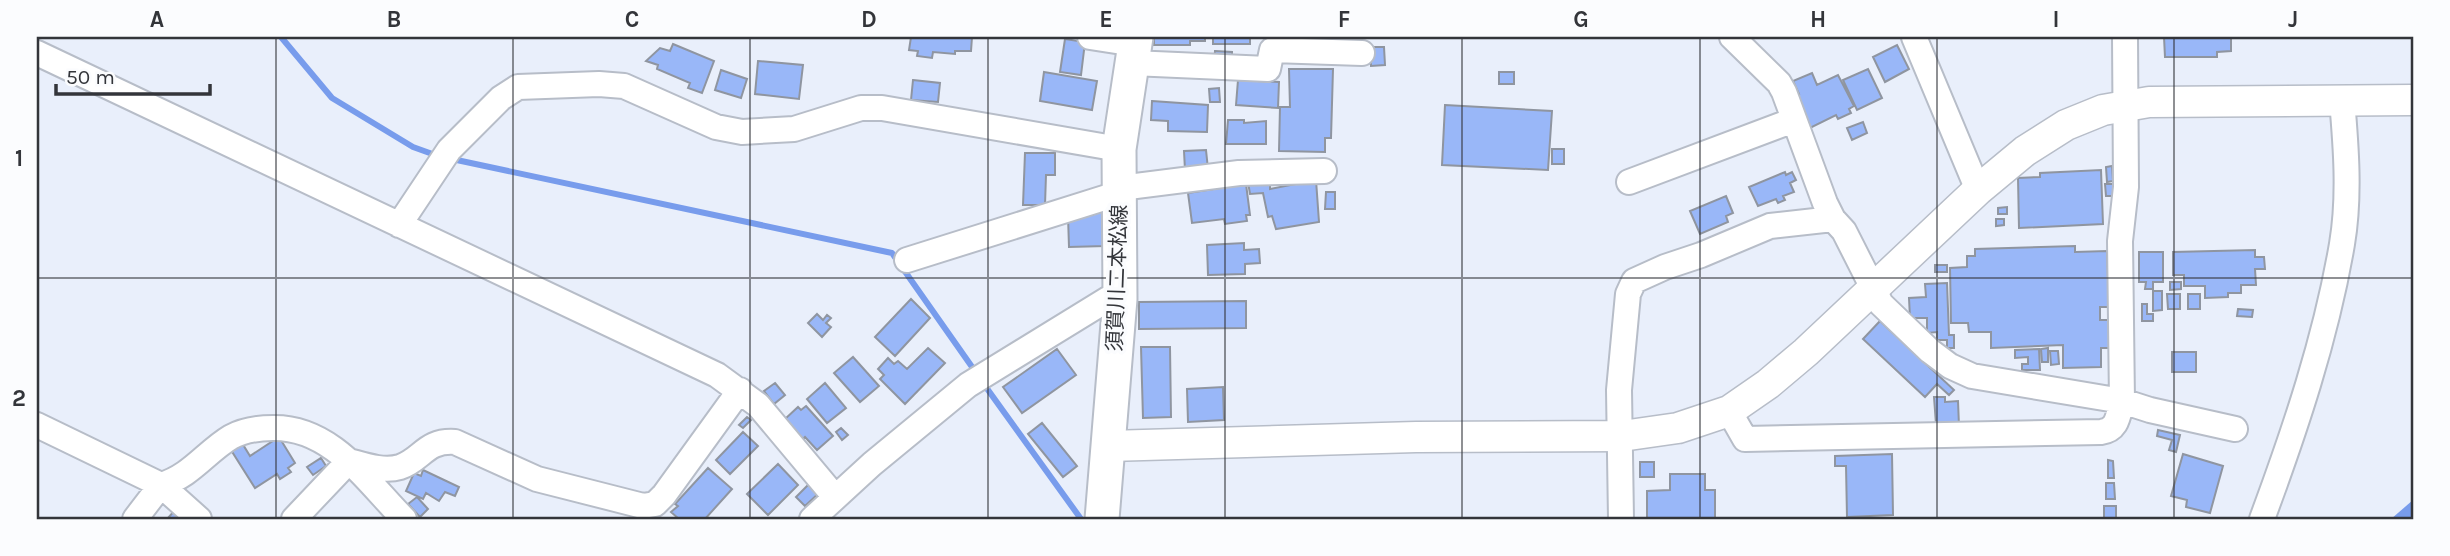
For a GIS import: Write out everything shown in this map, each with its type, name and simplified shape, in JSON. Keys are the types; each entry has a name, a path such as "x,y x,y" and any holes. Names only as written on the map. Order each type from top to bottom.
{"main road":[{"name":"須賀川二本松線","path":"1101,519 1120,299 1119,149 1134,48"}],"street":[{"path":"1090,37 1134,48 1268,69 1272,50 1362,53"},
{"path":"1732,37 1779,83 1833,219 1844,231 1881,304 1950,366 1972,376 2122,401 2235,429"},
{"path":"1914,37 1978,190"},
{"path":"1729,411 1745,439 2089,432 2106,431 2114,426 2122,401 2120,242 2126,187 2125,37"},
{"path":"37,53 717,375 758,405 835,497"},
{"path":"399,225 443,159 501,98 518,87 599,84 624,86 716,127 742,132 794,129 861,108 882,108 1119,149"},
{"path":"2262,519 2302,410 2342,242 2346,142 2342,100"},
{"path":"1108,446 1416,437 1622,436 1678,428 1729,411 1768,384 1807,352 1978,190 2025,151 2066,125 2103,110 2174,101 2413,100"},
{"path":"1629,181 1794,120"},
{"path":"907,260 1120,190 1239,173 1324,171"},
{"path":"1621,519 1622,436 1619,390 1628,295 1634,281 1770,226 1833,219"},
{"path":"812,519 968,385 1108,299 1120,299"},
{"path":"349,461 376,468 400,467 422,454 432,444 456,442 537,479 643,506 655,504 740,390"},
{"path":"37,425 161,485 199,519"},
{"path":"135,519 161,485 177,480 231,438 254,429 280,428 309,434 327,443 349,461 381,510 404,519"},
{"path":"294,519 349,461"}],"water":[{"path":"2413,500 2413,519 2391,519"}],"building":[{"path":"911,37 972,37 971,51 955,51 955,54 933,52 932,58 917,56 918,51 909,50"},
{"path":"1154,37 1205,37 1205,41 1190,41 1190,45 1154,45"},
{"path":"1213,37 1250,37 1250,44 1213,44"},
{"path":"2164,37 2231,37 2231,51 2217,52 2217,57 2165,57"},
{"path":"1065,39 1085,42 1081,75 1060,72"},
{"path":"673,44 714,61 702,93 688,88 690,83 657,69 658,65 646,61 660,48 670,51"},
{"path":"1897,45 1909,69 1885,82 1873,57"},
{"path":"1370,47 1384,47 1385,65 1371,66"},
{"path":"1215,51 1232,52 1232,63 1214,62"},
{"path":"758,61 803,65 799,99 755,94"},
{"path":"1289,69 1333,69 1331,138 1325,138 1325,152 1279,151 1280,107 1290,107"},
{"path":"1868,69 1882,98 1857,110 1843,80"},
{"path":"721,70 747,79 741,98 715,90"},
{"path":"1044,72 1097,81 1092,110 1040,101"},
{"path":"1499,72 1514,72 1514,84 1499,84"},
{"path":"1812,73 1817,85 1838,75 1854,106 1849,109 1851,113 1838,119 1836,115 1810,128 1794,97 1799,94 1793,81"},
{"path":"913,80 940,83 938,102 911,100"},
{"path":"1238,80 1279,82 1278,108 1236,105"},
{"path":"1219,88 1220,102 1210,102 1209,89"},
{"path":"1152,101 1208,105 1207,132 1168,131 1168,121 1151,120"},
{"path":"1445,105 1552,111 1548,170 1442,165"},
{"path":"1228,120 1244,120 1244,123 1266,121 1266,144 1226,144"},
{"path":"1863,122 1867,133 1852,140 1847,128"},
{"path":"1552,149 1564,149 1564,164 1552,164"},
{"path":"1206,150 1208,169 1185,170 1184,151"},
{"path":"1025,153 1055,153 1055,175 1046,175 1045,205 1023,205"},
{"path":"2112,166 2113,181 2107,182 2106,167"},
{"path":"2101,170 2103,224 2019,228 2018,178 2040,177 2040,173"},
{"path":"1785,172 1786,175 1792,172 1796,180 1790,183 1794,192 1783,196 1785,200 1778,203 1776,199 1758,206 1749,187"},
{"path":"1270,179 1270,189 1316,180 1319,222 1276,229 1272,216 1268,217 1263,193 1250,194 1248,182"},
{"path":"1246,184 1250,215 1246,215 1247,221 1225,224 1224,219 1192,223 1188,193"},
{"path":"2105,184 2113,184 2113,196 2106,196"},
{"path":"1326,192 1335,192 1335,209 1325,209"},
{"path":"1726,196 1733,213 1726,216 1728,222 1700,234 1690,211"},
{"path":"2007,207 2007,214 1998,214 1998,208"},
{"path":"1093,211 1103,211 1105,246 1069,247 1068,216 1093,215"},
{"path":"1996,219 2004,219 2004,225 1996,226"},
{"path":"1244,243 1244,250 1259,249 1260,263 1245,264 1245,274 1208,275 1207,245"},
{"path":"2075,246 2075,252 2107,251 2109,307 2100,307 2100,320 2109,320 2109,348 2101,348 2101,367 2063,368 2063,345 1991,348 1991,332 1969,332 1968,323 1951,323 1950,268 1967,267 1967,256 1975,256 1975,249"},
{"path":"2255,250 2255,257 2264,257 2265,269 2255,269 2256,285 2241,285 2241,293 2228,293 2228,297 2205,298 2205,286 2184,286 2184,275 2173,275 2173,252"},
{"path":"2139,252 2163,252 2163,282 2153,282 2153,289 2145,289 2146,282 2139,282"},
{"path":"1935,265 1947,265 1947,272 1935,272"},
{"path":"2170,282 2181,282 2181,289 2170,290"},
{"path":"1947,283 1949,335 1954,335 1954,348 1947,348 1947,340 1937,340 1937,332 1927,333 1927,318 1910,318 1909,298 1926,297 1925,284"},
{"path":"2153,291 2162,291 2162,310 2153,311"},
{"path":"2167,294 2180,294 2180,309 2168,309"},
{"path":"2188,294 2200,294 2200,309 2188,309"},
{"path":"911,299 930,318 895,356 875,337"},
{"path":"1246,301 1246,328 1139,329 1139,302"},
{"path":"2142,304 2147,304 2147,314 2153,314 2153,321 2142,321"},
{"path":"2238,309 2253,310 2252,317 2237,316"},
{"path":"817,314 823,320 827,315 831,318 826,323 831,327 822,337 808,323"},
{"path":"1880,321 1954,390 1949,395 1937,384 1925,397 1863,339"},
{"path":"1141,347 1170,347 1171,417 1143,418"},
{"path":"928,348 945,363 905,404 880,379 884,375 878,369 888,358 894,364 898,361 907,369"},
{"path":"2048,348 2048,362 2042,362 2041,349"},
{"path":"1057,349 1076,375 1022,413 1003,387"},
{"path":"2039,349 2040,370 2022,370 2022,364 2028,364 2028,357 2015,358 2015,350"},
{"path":"2050,351 2058,351 2059,364 2051,365"},
{"path":"2172,352 2196,352 2196,372 2172,372"},
{"path":"853,357 879,386 860,402 834,373"},
{"path":"775,383 785,395 774,404 764,391"},
{"path":"825,383 846,408 827,423 807,399"},
{"path":"1223,387 1224,420 1188,422 1187,389"},
{"path":"1934,397 1945,397 1945,402 1958,401 1959,426 1936,424"},
{"path":"806,406 833,436 817,450 785,419 798,407 801,410"},
{"path":"747,417 751,420 743,428 739,425"},
{"path":"1042,423 1077,466 1063,477 1028,434"},
{"path":"841,428 848,435 842,440 836,432"},
{"path":"2158,430 2180,435 2176,452 2169,450 2172,440 2157,436"},
{"path":"743,432 758,446 730,474 716,460"},
{"path":"279,437 295,463 288,468 291,472 280,479 277,474 255,488 231,450 242,443 250,456"},
{"path":"1892,454 1893,515 1847,517 1846,466 1835,466 1835,456"},
{"path":"2183,454 2223,466 2210,513 2186,507 2187,500 2171,496"},
{"path":"321,458 326,466 313,475 307,467"},
{"path":"2108,460 2113,461 2114,478 2108,478"},
{"path":"1640,462 1654,462 1654,477 1640,477"},
{"path":"778,464 798,485 768,515 747,494"},
{"path":"708,468 732,489 705,519 679,519 671,512 678,506 675,504"},
{"path":"423,470 459,487 455,496 445,492 439,501 426,493 423,499 406,491 414,473 421,476"},
{"path":"1670,474 1705,474 1705,490 1715,490 1715,519 1647,519 1647,491 1670,490"},
{"path":"810,483 819,493 805,506 796,497"},
{"path":"2106,483 2114,483 2115,499 2106,499"},
{"path":"417,497 428,509 420,517 408,504"},
{"path":"2104,506 2116,506 2116,518 2121,519 2104,519"},
{"path":"176,509 188,519 167,519"}],"waterway":[{"path":"281,37 332,98 413,147 438,156"},
{"path":"452,159 892,253 977,374"},
{"path":"983,383 1081,519"}]}
